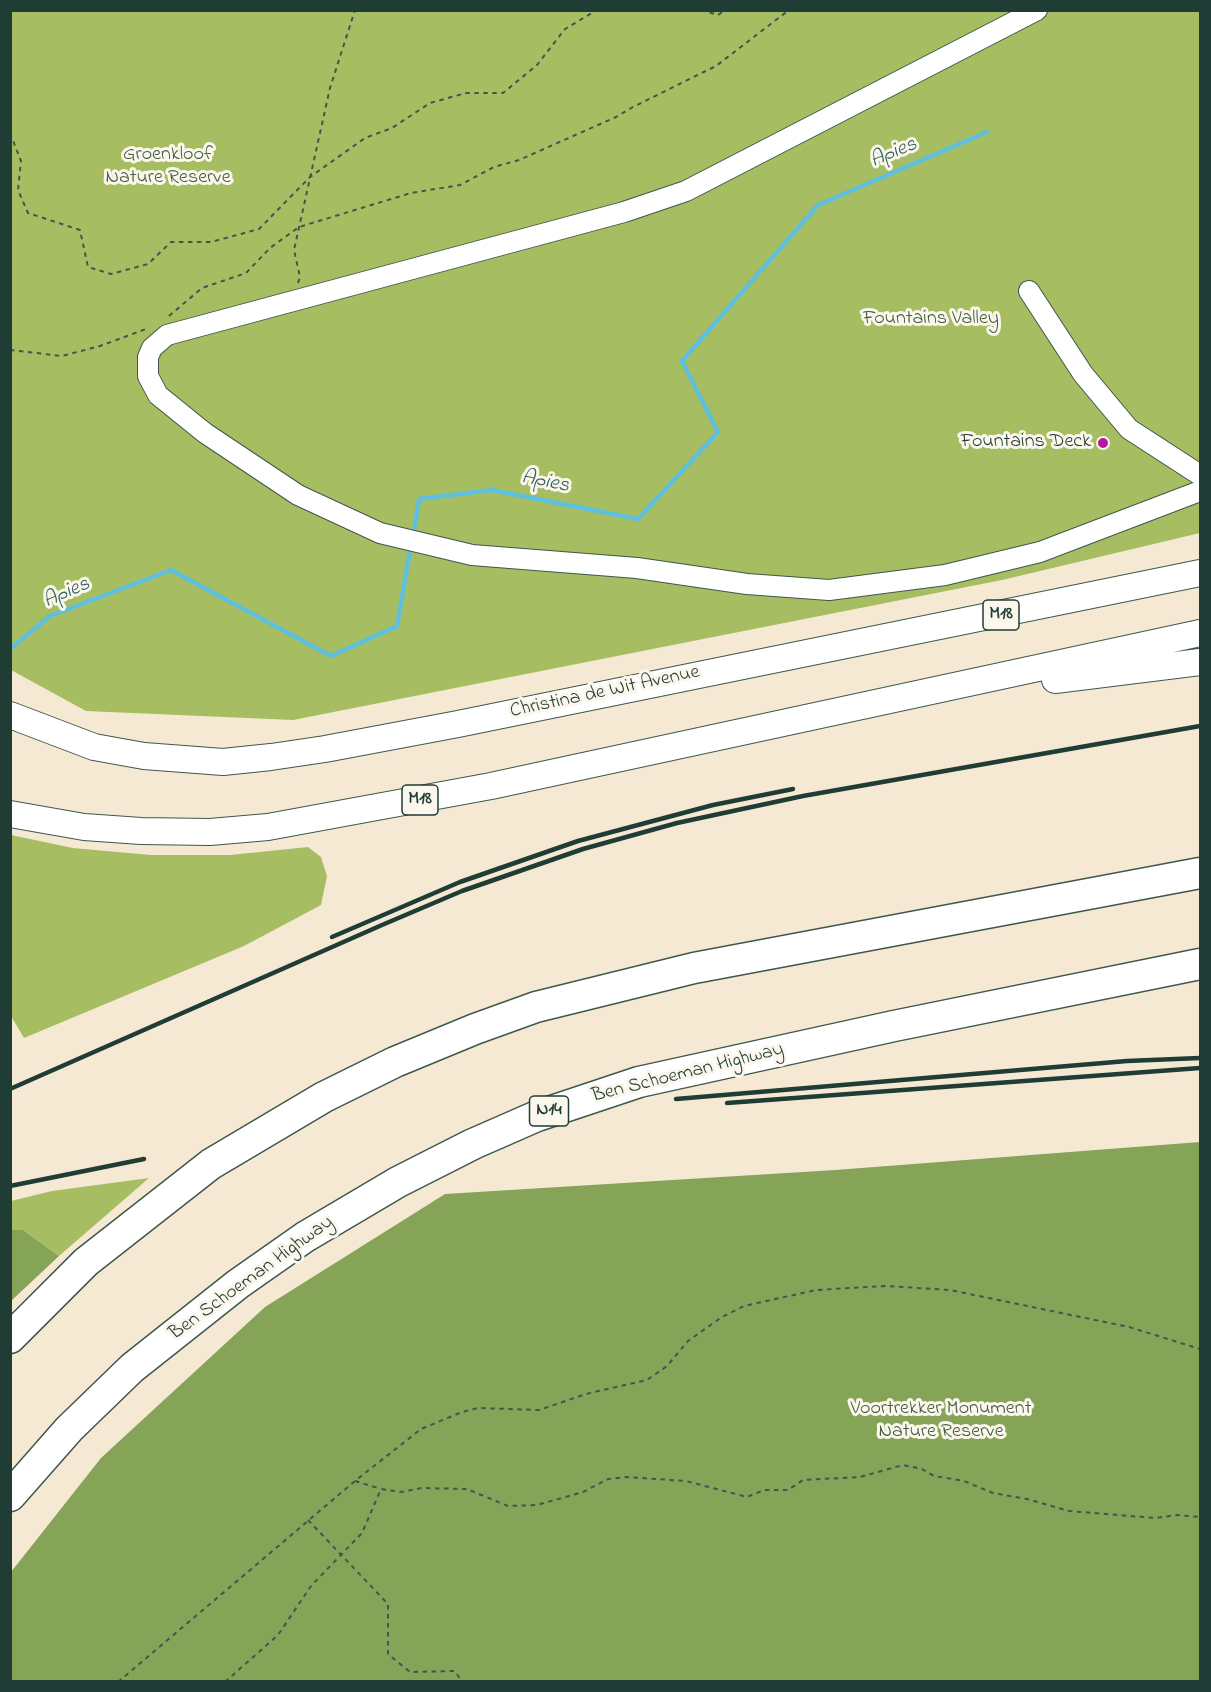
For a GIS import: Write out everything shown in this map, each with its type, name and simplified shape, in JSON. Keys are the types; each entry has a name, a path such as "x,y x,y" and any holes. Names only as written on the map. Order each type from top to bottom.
{"highway":[{"path":"10,1338 86,1262 211,1164 324,1097 395,1062 475,1029 536,1007 693,968 1200,873"},
{"name":"Ben Schoeman Highway","path":"10,1496 69,1429 132,1368 238,1284 316,1231 398,1182 473,1144 537,1116 639,1082 894,1026 1200,964"}],"main road":[{"name":"Christina de Wit Avenue","path":"10,715 73,740 144,756 223,762 271,757 326,750 1200,573"},
{"name":"M18","path":"10,814 84,827 141,831 210,832 268,827 491,786 825,716 1200,633"},
{"path":"825,716 1147,667 1200,662"}],"lane":[{"path":"1037,10 720,174 659,202 290,301 160,339 148,357 148,376 153,388 205,433 298,495 372,530 438,549 537,561 637,568 747,584 829,590 945,575 1040,552 1200,491"},
{"path":"1029,291 1083,374 1129,429 1200,475"}],"path":[{"path":"290,301 300,278 294,250 310,177 330,88 355,10"},
{"path":"10,133 21,160 18,190 28,213 80,230 88,267 111,274 148,264 171,242 211,242 259,229 310,177 365,138 392,128 430,103 466,93 503,93 537,65 565,29 597,10"},
{"path":"701,10 718,15 725,10"},
{"path":"168,317 202,288 246,273 270,248 299,227 411,193 460,185 494,167 519,160 616,117 633,106 716,66 789,10"},
{"path":"10,350 62,356 100,346 150,328"},
{"path":"118,1682 308,1520 421,1429 447,1417 478,1408 539,1410 586,1394 647,1380 667,1366 688,1341 722,1317 744,1306 816,1290 887,1286 950,1290 1129,1327 1200,1349"},
{"path":"355,1481 401,1492 422,1488 467,1489 508,1506 537,1505 583,1492 608,1479 626,1477 686,1481 747,1497 764,1491 788,1490 803,1480 860,1477 903,1465 922,1469 934,1476 964,1481 993,1493 1027,1499 1069,1511 1155,1518 1177,1515 1200,1517"},
{"path":"225,1682 278,1635 311,1586 362,1533 381,1489"},
{"path":"308,1520 388,1604 388,1654 410,1672 455,1671 462,1682"}],"green space":[{"name":"Fountains Valley","path":"10,11 1200,11 1200,533 1002,580 293,720 86,711 11,670"},
{"path":"11,835 73,848 151,855 230,855 308,847 321,857 327,876 321,905 244,946 24,1038 11,1016"},
{"name":"Voortrekker Monument Nature Reserve","path":"1200,1142 1200,1681 11,1681 11,1572 101,1458 265,1307 445,1194 835,1170"},
{"path":"149,1178 59,1256 23,1230 11,1230 11,1201 52,1191"},
{"path":"11,1230 23,1230 59,1256 11,1301"}],"waterway":[{"name":"Apies","path":"413,537 419,499 492,490 638,519 718,432 682,361 818,205 987,132"},
{"name":"Apies","path":"10,649 50,616 171,570 331,656 397,626 411,545"}],"railway":[{"path":"10,1089 462,891 583,849 677,823 803,796 1200,726"},
{"path":"332,937 460,882 578,841 713,805 793,789"},
{"path":"676,1099 1127,1061 1200,1058"},
{"path":"727,1103 1200,1068"},
{"path":"10,1186 144,1159"}],"place":[{"name":"Fountains Deck","path":"1103,443"}],"park label":[{"name":"Groenkloof Nature Reserve","path":"168,168"}]}
